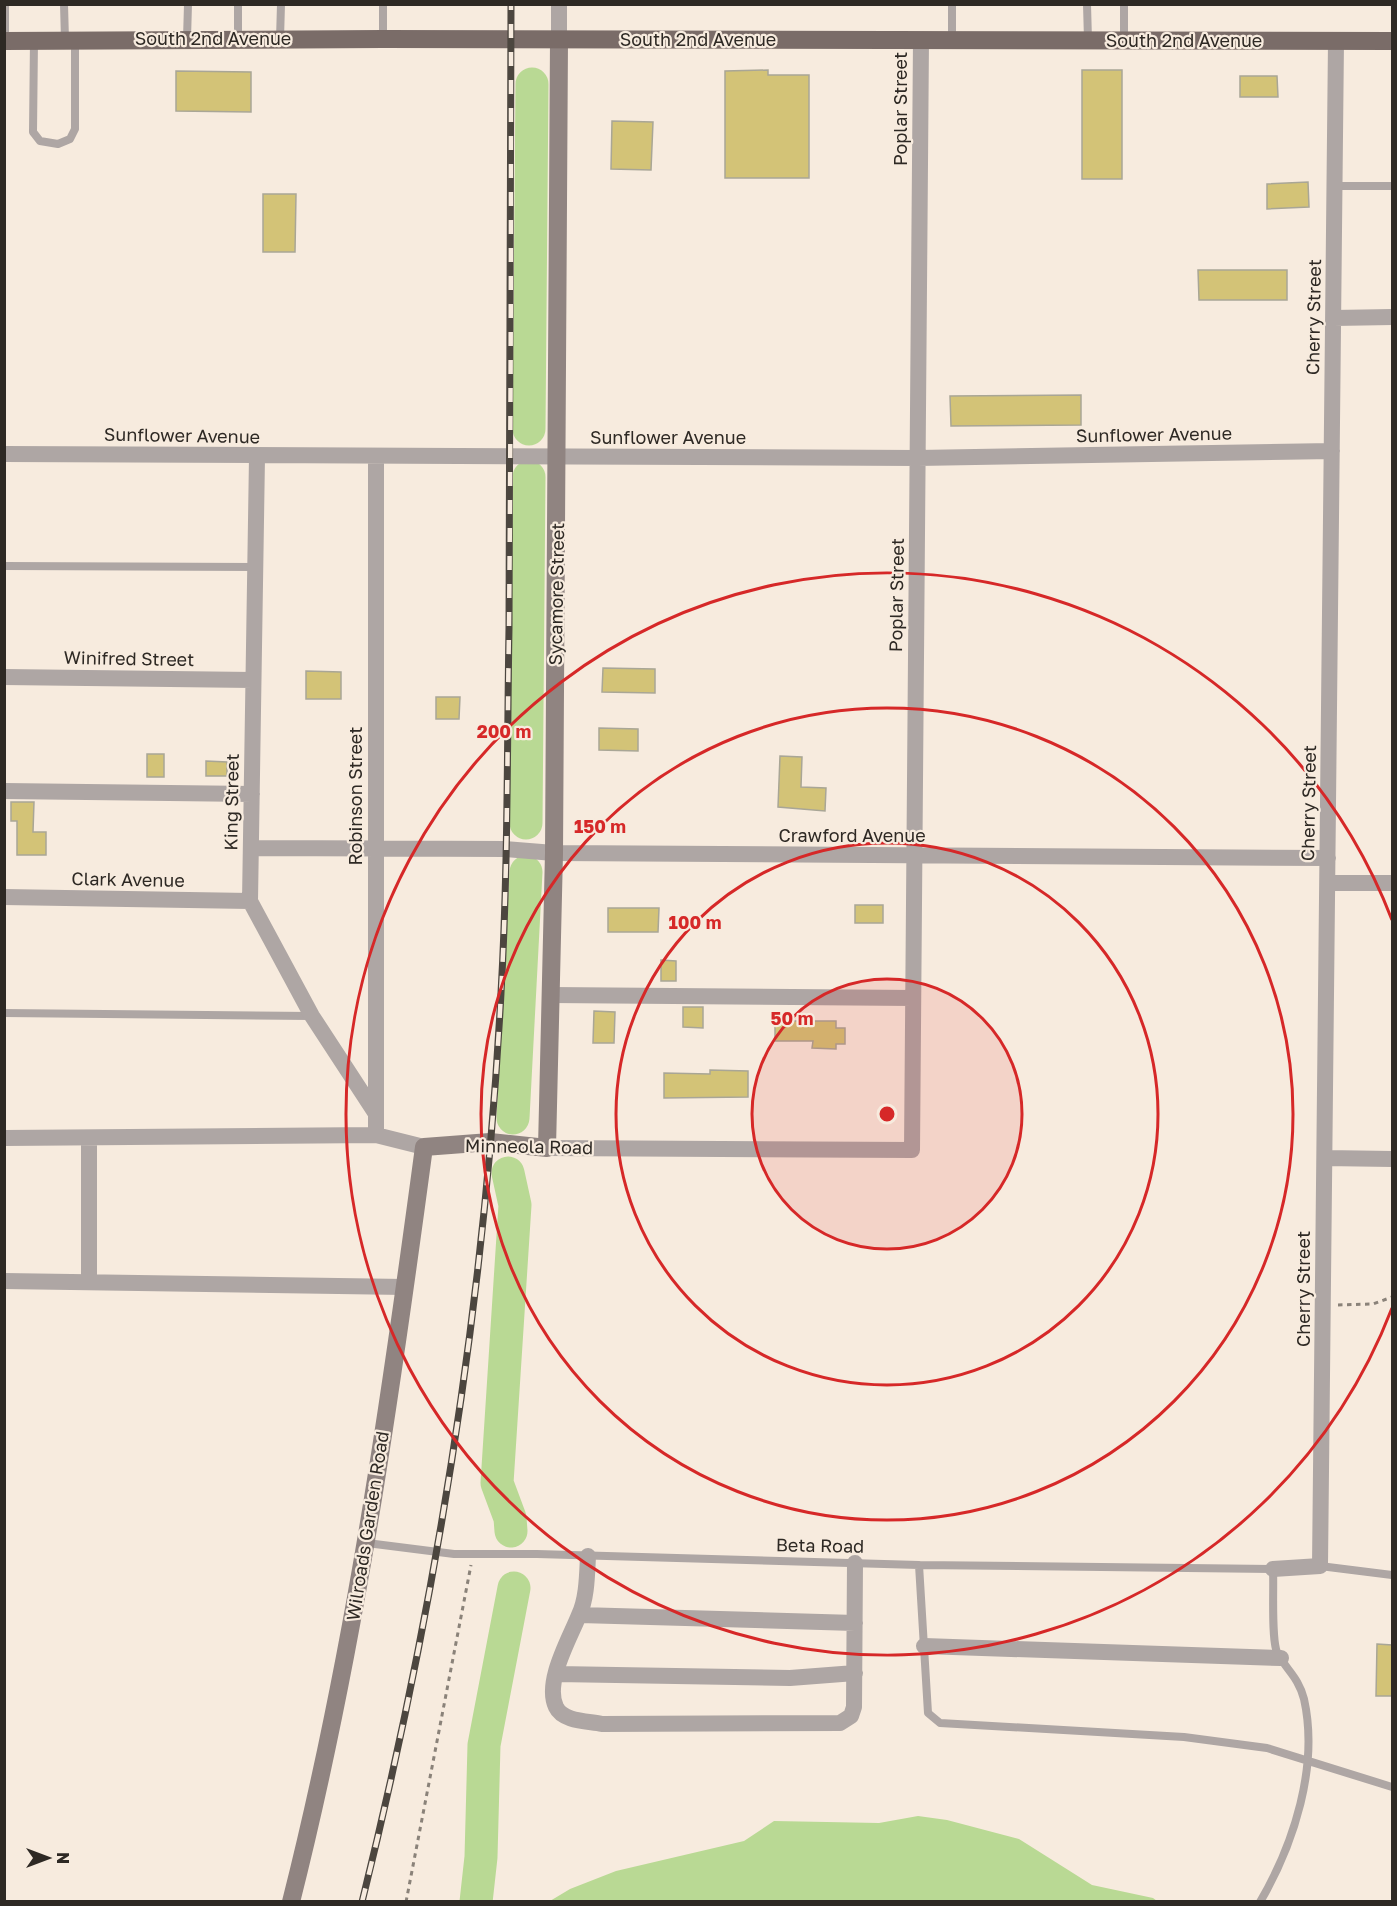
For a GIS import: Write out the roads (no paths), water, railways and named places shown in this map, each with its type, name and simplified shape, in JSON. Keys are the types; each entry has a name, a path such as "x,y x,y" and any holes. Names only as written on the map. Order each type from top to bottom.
{"main road":[{"name":"South 2nd Avenue","path":"5,41 70,39 1392,41"}],"street":[{"path":"559,4 559,40"},
{"name":"Sycamore Street","path":"548,1148 558,457 559,40"},
{"name":"Poplar Street","path":"912,1150 921,40"},
{"name":"Cherry Street","path":"1320,1566 1336,41"},
{"path":"1334,318 1392,317"},
{"name":"Sunflower Avenue","path":"4,454 376,458 511,455 918,458 1332,451"},
{"name":"King Street","path":"257,457 250,901 312,1016 376,1114"},
{"name":"Robinson Street","path":"376,458 376,1135"},
{"name":"Winifred Street","path":"4,677 254,680"},
{"path":"4,791 252,794"},
{"name":"Crawford Avenue","path":"251,848 506,849 554,853 1328,858"},
{"path":"1328,883 1392,882"},
{"name":"Clark Avenue","path":"4,897 250,901"},
{"path":"551,995 913,998"},
{"name":"Minneola Road","path":"4,1138 376,1135 424,1147 490,1142 548,1148 912,1150"},
{"path":"88,1282 89,1139"},
{"name":"Wilroads Garden Road","path":"291,1902 324,1766 367,1543 424,1147"},
{"path":"1324,1158 1392,1159"},
{"path":"4,1281 405,1287"},
{"path":"588,1556 587,1578 580,1615 560,1658 556,1707 564,1716 602,1724 840,1723 851,1716 855,1673 855,1563"},
{"path":"1273,1569 1320,1566"},
{"path":"580,1615 855,1623"},
{"path":"924,1646 1281,1658"},
{"path":"557,1674 790,1678 855,1673"}],"lane":[{"path":"5,4 5,41"},
{"path":"34,40 33,132 40,141 58,144 70,139 75,129 70,39 64,4"},
{"path":"187,39 188,4"},
{"path":"238,4 238,39"},
{"path":"280,39 281,4"},
{"path":"383,4 383,39"},
{"path":"952,4 952,40"},
{"path":"1088,4 1088,40"},
{"path":"1124,4 1124,41"},
{"path":"1334,186 1392,186"},
{"path":"4,566 255,567"},
{"path":"4,1013 312,1016"},
{"name":"Beta Road","path":"367,1543 473,1554 919,1565 1273,1569"},
{"path":"919,1565 924,1679 928,1713 940,1723 1184,1737 1267,1748 1392,1787"},
{"path":"1320,1566 1392,1575"},
{"path":"1260,1902 1274,1878 1295,1819 1309,1762 1304,1701 1297,1678 1276,1650 1273,1569"}],"waterway":[{"path":"529,429 532,84"},
{"path":"526,823 529,477"},
{"path":"513,1118 526,872"},
{"path":"508,1173 515,1205 497,1483 510,1518 511,1531"},
{"path":"476,1902 481,1857 484,1745 514,1588"}],"railway":[{"path":"362,1902 413,1677 453,1450 470,1337 493,1108 501,993 507,810 511,4"}]}
